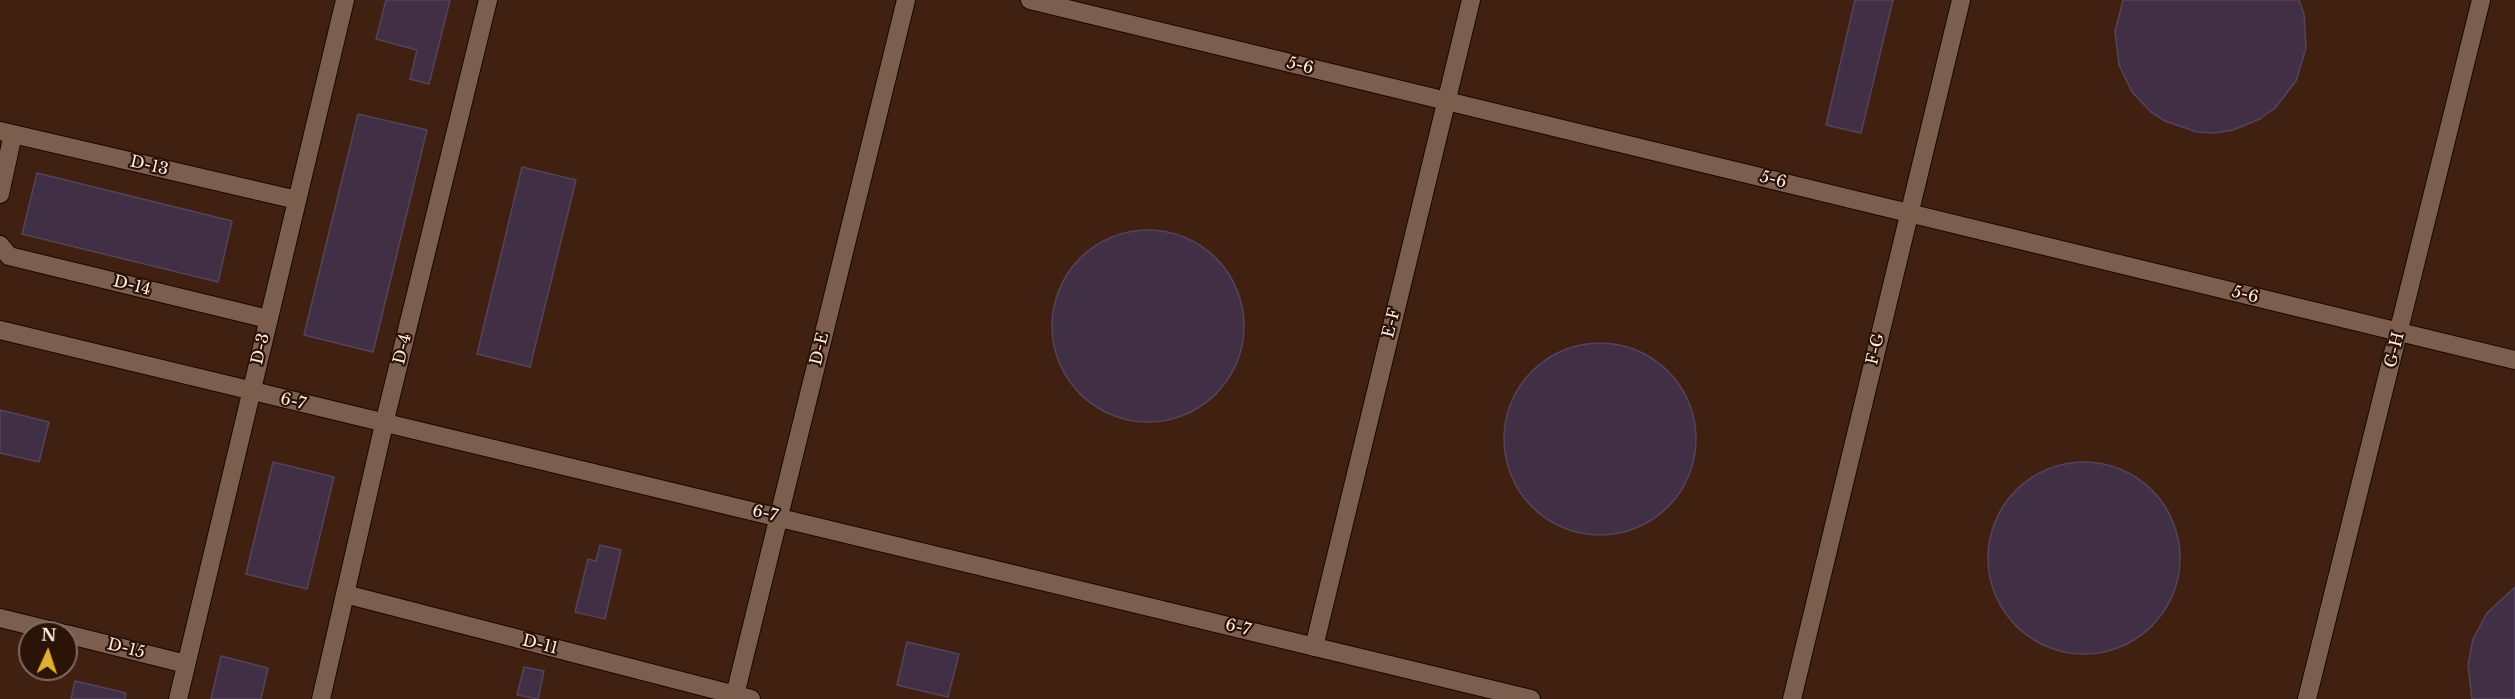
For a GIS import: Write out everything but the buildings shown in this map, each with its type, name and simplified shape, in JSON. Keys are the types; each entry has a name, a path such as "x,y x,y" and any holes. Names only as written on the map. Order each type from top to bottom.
{"lane":[{"name":"D-3","path":"178,699 345,0"},
{"name":"D-4","path":"321,699 384,424 488,0"},
{"name":"D-E","path":"740,698 778,517 906,0"},
{"name":"5-6","path":"1030,0 2515,360"},
{"name":"E-F","path":"1314,647 1471,0"},
{"name":"F-G","path":"1792,699 1960,0"},
{"name":"G-H","path":"2307,699 2481,0"},
{"name":"D-13","path":"7,132 297,200"},
{"path":"0,194 7,132"},
{"name":"D-14","path":"0,245 9,256 268,319"},
{"name":"6-7","path":"0,330 1531,699"},
{"name":"D-11","path":"345,594 740,698"},
{"path":"0,618 18,622"},
{"name":"D-15","path":"78,637 186,664"}],"shaded area":[{"path":"0,0 2515,0 2515,699 0,699"}]}
